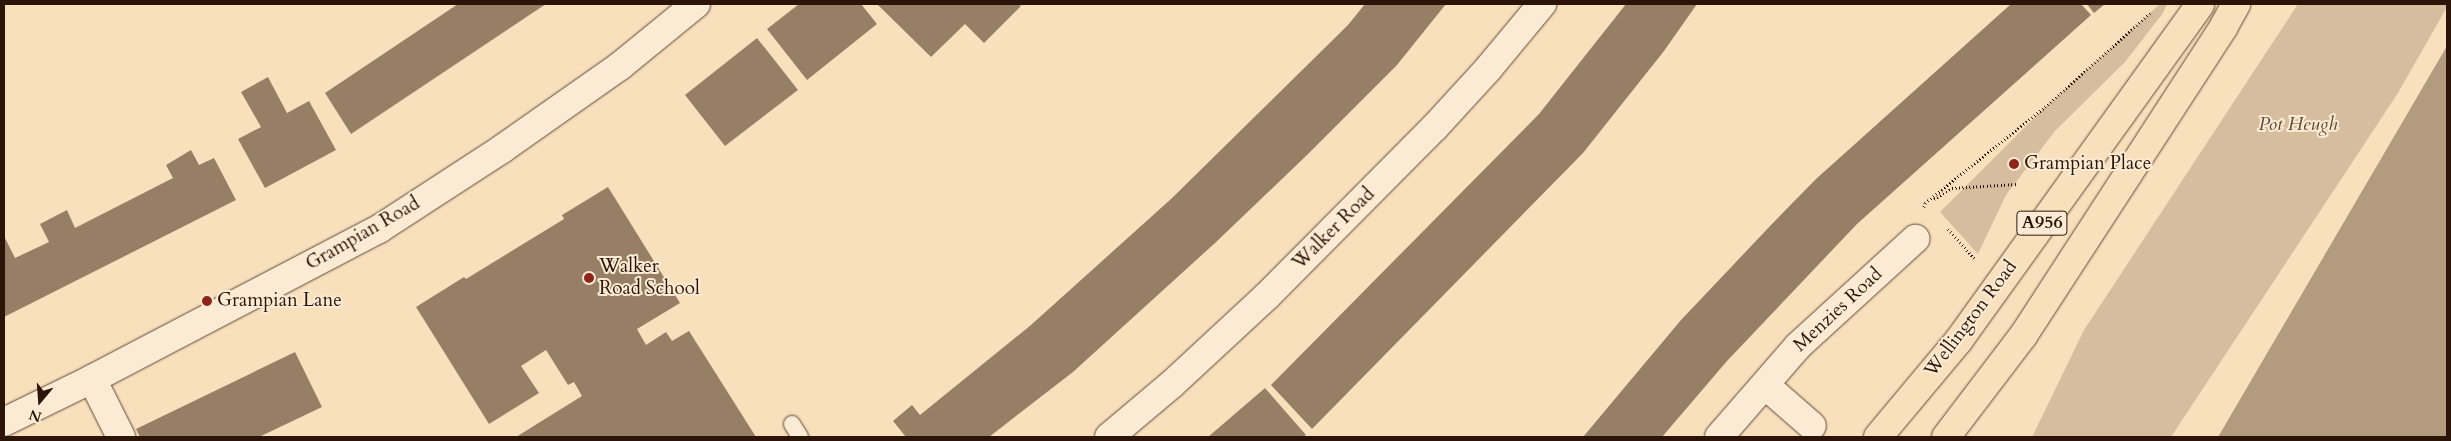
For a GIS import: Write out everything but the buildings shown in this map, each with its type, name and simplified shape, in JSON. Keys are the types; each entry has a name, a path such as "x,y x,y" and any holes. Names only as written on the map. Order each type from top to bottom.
{"main road":[{"name":"Wellington Road","path":"1878,437 1959,340 2200,4"},
{"name":"A956","path":"1946,437 2024,336 2224,26 2236,4"}],"street":[{"name":"Grampian Road","path":"4,422 92,379 379,229 502,150 604,77 696,4"},
{"name":"Walker Road","path":"1109,437 1172,384 1267,296 1434,128 1488,69 1542,4"},
{"name":"Menzies Road","path":"1719,437 1798,346 1915,239"},
{"path":"92,379 121,437"},
{"path":"1765,385 1812,426"}],"path":[{"path":"1915,239 1925,204 2045,108 2153,10"},
{"path":"1925,204 1952,188 2018,184"},
{"path":"1925,204 1931,210"},
{"path":"1944,224 1974,258"}],"green space":[{"path":"2160,4 2167,4 2163,13 2125,62 2055,131 2006,195 1978,254 1940,212 2045,107"},
{"name":"Pot Heugh","path":"2298,4 2447,4 2447,7 2398,93 2171,437 2032,437 2084,330"}],"shaded area":[{"path":"2447,46 2447,437 2218,437"}],"place":[{"name":"Grampian Place","path":"2014,164"},
{"name":"Walker Road School","path":"589,278"},
{"name":"Grampian Lane","path":"207,301"}]}
